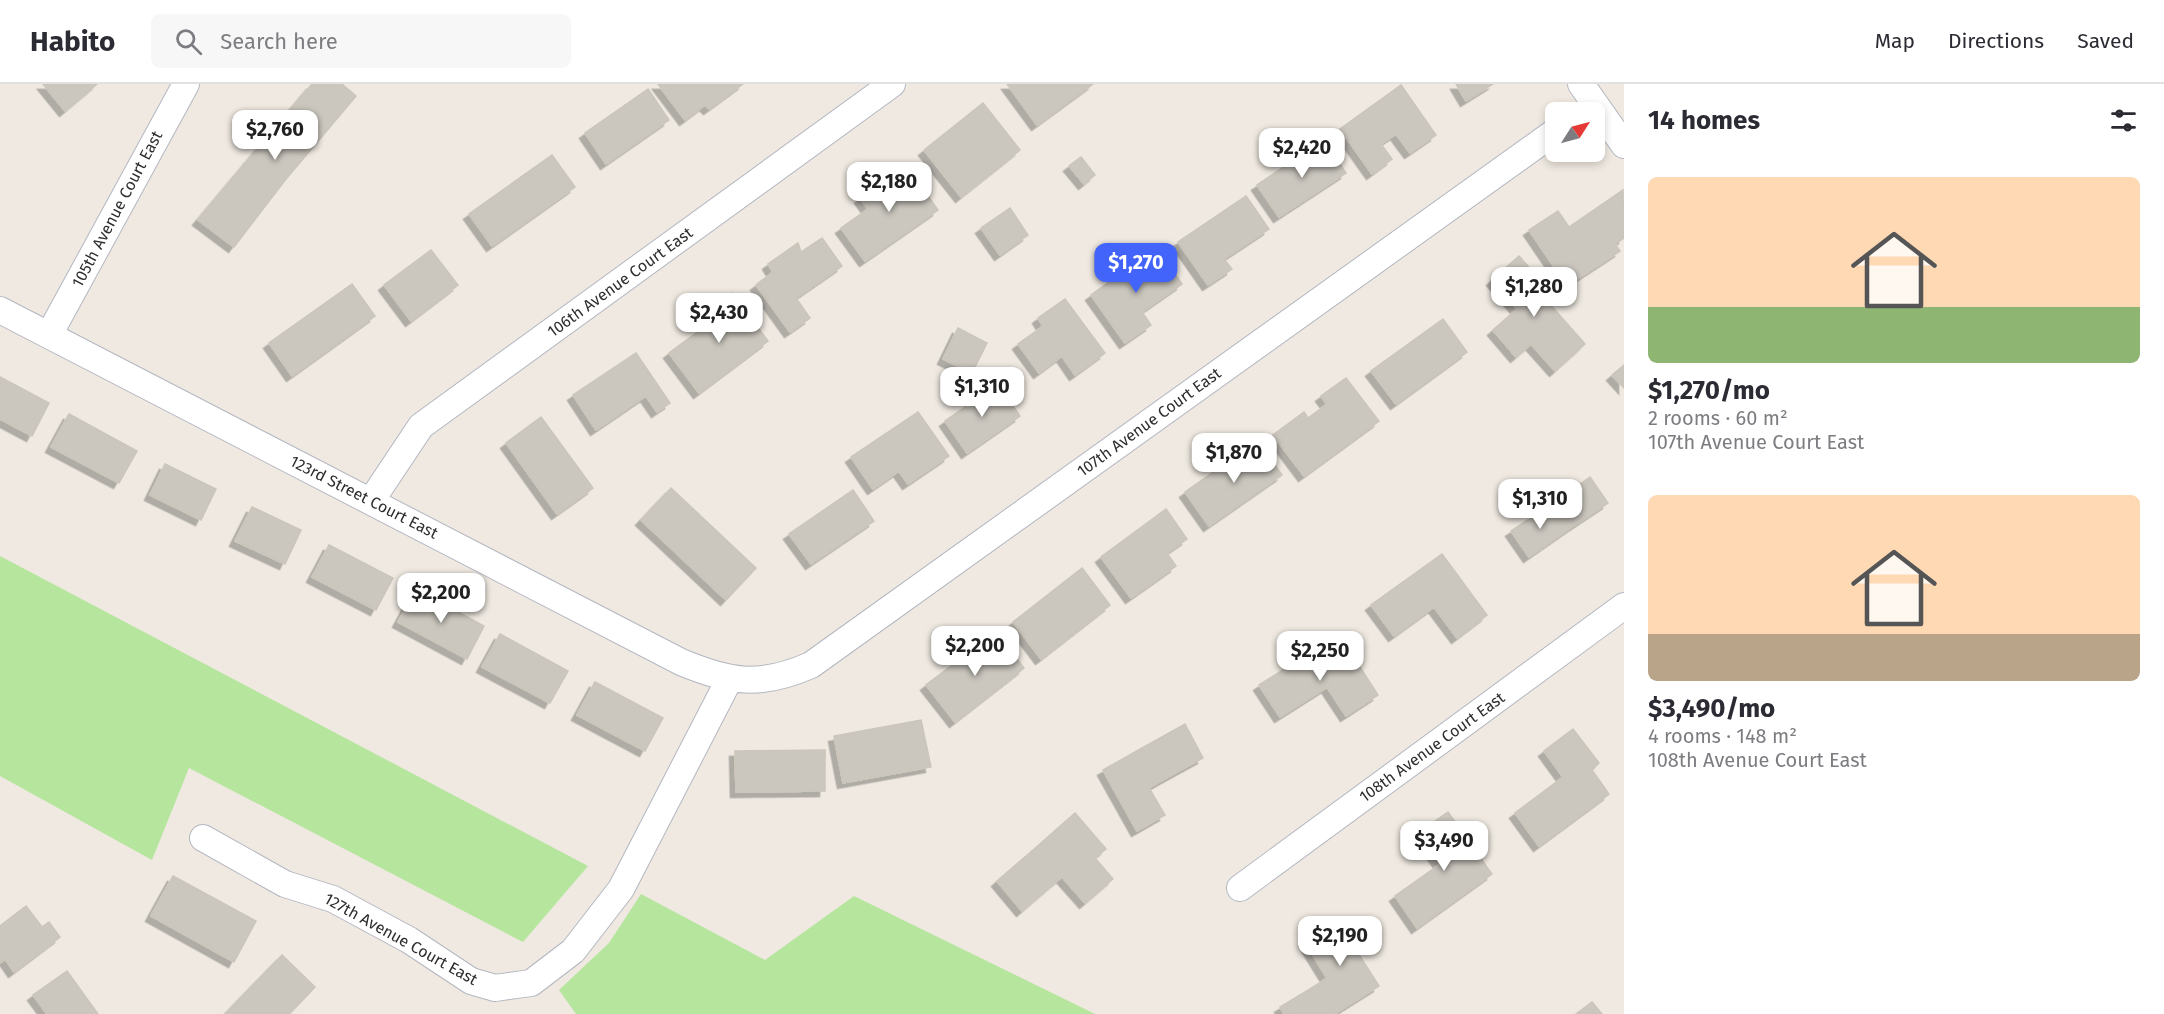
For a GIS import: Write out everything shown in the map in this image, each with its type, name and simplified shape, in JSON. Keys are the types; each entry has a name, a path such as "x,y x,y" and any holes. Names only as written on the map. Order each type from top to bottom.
{"street":[{"name":"105th Avenue Court East","path":"50,335 186,84"},
{"name":"106th Avenue Court East","path":"371,501 408,442 421,426 892,84"},
{"path":"1586,100 1624,145"},
{"name":"107th Avenue Court East","path":"730,678 766,681 811,665 1545,139"},
{"name":"123rd Street Court East","path":"0,309 681,662 730,678"},
{"name":"108th Avenue Court East","path":"1240,888 1624,606"},
{"name":"127th Avenue Court East","path":"203,838 285,884 333,899 409,940 471,981 495,988 531,983 573,951 621,889 730,678"}],"green space":[{"path":"0,556 588,866 523,942 189,768 152,860 0,776"},
{"path":"641,894 765,960 854,896 1095,1014 576,1014 559,990 609,943"}],"building":[{"path":"43,84 97,84 65,111"},
{"path":"312,84 342,84 356,96 286,179 234,247 198,220"},
{"path":"658,84 743,84 709,109 705,105 685,120"},
{"path":"1007,84 1093,84 1037,125"},
{"path":"1456,84 1493,84 1466,101"},
{"path":"1401,85 1436,135 1410,153 1396,134 1381,144 1392,159 1372,174 1340,129"},
{"path":"648,89 669,120 606,164 585,133"},
{"path":"983,103 1020,150 961,197 924,150"},
{"path":"1324,140 1346,173 1279,217 1257,185"},
{"path":"552,155 575,187 492,246 469,214"},
{"path":"1081,157 1095,175 1084,184 1069,166"},
{"path":"907,166 938,210 865,261 841,228 868,209 860,198"},
{"path":"1623,190 1624,238 1615,244 1620,251 1567,286 1529,230 1558,211 1569,227"},
{"path":"1246,196 1269,229 1224,259 1232,269 1208,285 1178,242"},
{"path":"1010,208 1028,235 1000,255 981,228"},
{"path":"822,238 842,266 796,298 810,318 790,332 756,285 773,272 768,264 798,243 801,252"},
{"path":"1157,248 1182,284 1142,312 1151,325 1125,343 1091,295"},
{"path":"431,250 458,285 411,321 384,285"},
{"path":"1519,256 1546,287 1540,293 1585,344 1555,371 1531,344 1516,357 1493,330 1517,309 1492,280"},
{"path":"352,284 375,316 292,376 269,343"},
{"path":"732,293 768,341 699,393 669,353 711,322 704,313"},
{"path":"1065,299 1105,353 1075,375 1062,356 1039,373 1018,344 1043,326 1038,318"},
{"path":"1443,319 1467,352 1396,404 1371,371"},
{"path":"958,328 987,343 972,373 943,359"},
{"path":"636,353 670,403 657,412 646,396 596,430 573,395"},
{"path":"1624,365 1624,388 1612,375"},
{"path":"0,377 49,403 32,436 0,419"},
{"path":"1346,378 1379,421 1304,476 1273,435 1304,412 1308,418 1327,404 1321,396"},
{"path":"998,384 1020,416 967,453 945,421"},
{"path":"918,412 949,456 908,484 899,471 873,489 851,457"},
{"path":"69,414 137,451 119,483 51,447"},
{"path":"541,417 593,488 557,514 506,443"},
{"path":"1258,441 1282,475 1209,526 1185,492"},
{"path":"165,464 216,489 201,520 150,495"},
{"path":"1590,477 1608,503 1569,529 1552,504"},
{"path":"671,488 756,568 726,600 641,520"},
{"path":"853,490 874,521 811,564 789,534"},
{"path":"1552,504 1569,529 1529,557 1511,531"},
{"path":"252,507 301,530 285,564 235,541"},
{"path":"1166,509 1187,539 1167,553 1176,566 1131,598 1101,557"},
{"path":"329,545 393,578 376,610 312,577"},
{"path":"1442,554 1487,615 1457,638 1434,607 1394,636 1371,605"},
{"path":"1082,568 1110,605 1041,659 1013,622"},
{"path":"416,589 484,626 467,659 398,622"},
{"path":"996,632 1024,668 955,722 926,685"},
{"path":"500,634 568,671 550,703 482,667"},
{"path":"1329,641 1343,663 1353,656 1378,695 1346,716 1327,687 1280,717 1259,685"},
{"path":"595,682 663,718 645,751 577,715"},
{"path":"921,720 931,767 843,783 834,736"},
{"path":"1185,724 1203,758 1161,781 1142,748"},
{"path":"1573,729 1599,763 1592,770 1609,794 1539,846 1515,813 1563,777 1544,751"},
{"path":"1142,748 1161,781 1149,788 1165,815 1137,831 1103,770"},
{"path":"825,750 825,791 736,792 735,751"},
{"path":"1448,812 1492,874 1417,928 1395,896 1440,864 1418,833"},
{"path":"1075,813 1106,849 1095,858 1113,879 1085,903 1062,877 1058,880 1032,851"},
{"path":"1032,851 1058,880 1022,911 997,881"},
{"path":"173,876 256,921 234,962 151,916"},
{"path":"26,906 42,927 49,922 60,937 14,972 5,959 0,963 0,926"},
{"path":"1337,920 1379,986 1336,1013 1318,984 1327,978 1304,941"},
{"path":"282,955 315,987 289,1014 225,1014"},
{"path":"67,971 98,1014 47,1014 33,995"},
{"path":"1318,984 1336,1013 1284,1014 1280,1007"},
{"path":"1592,1002 1602,1014 1576,1014"}]}
